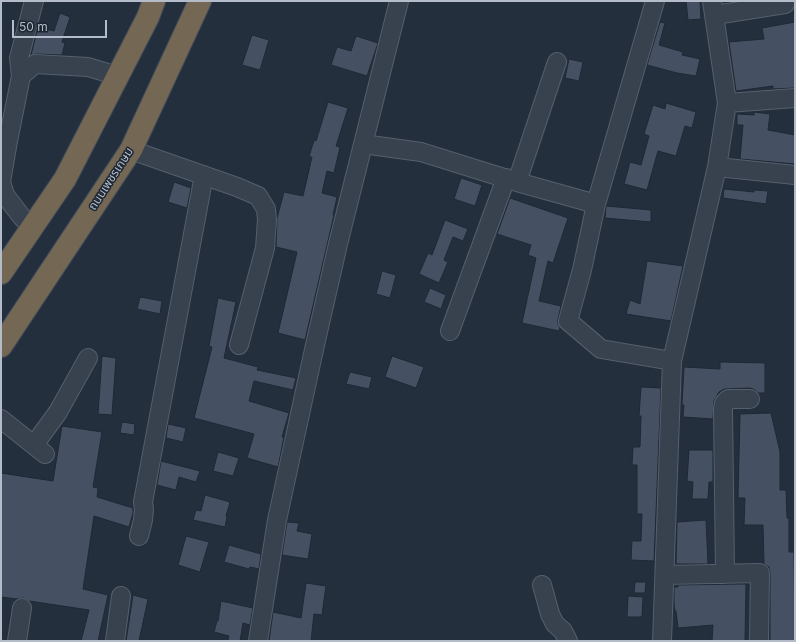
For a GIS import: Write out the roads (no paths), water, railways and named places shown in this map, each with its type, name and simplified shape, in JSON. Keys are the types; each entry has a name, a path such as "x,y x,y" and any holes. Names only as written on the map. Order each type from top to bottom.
{"highway":[{"path":"1,273 65,179 148,17 154,1"},
{"name":"ถนนเพชรเกษม","path":"1,346 131,150 200,1"}],"street":[{"path":"32,228 5,195 2,182 8,141 21,76 19,58 34,1"},
{"path":"258,641 278,512 315,345 398,1"},
{"path":"654,1 596,204 582,270 568,321 601,349 672,361"},
{"path":"662,641 672,361 717,168 727,103 713,8 785,4"},
{"path":"450,331 557,62"},
{"path":"21,76 35,64 88,67 118,76"},
{"path":"727,103 795,98"},
{"path":"364,144 421,152 511,180 596,204"},
{"path":"131,150 237,187 258,196 266,209 267,220 265,248 239,345"},
{"path":"717,168 795,175"},
{"path":"139,536 143,520 143,502 204,176"},
{"path":"1,419 40,450 58,412 88,358"},
{"path":"725,574 722,409 724,403 728,400 750,398"},
{"path":"665,575 760,573 759,641"},
{"path":"542,585 550,614 555,624 563,631 568,641"},
{"path":"115,641 121,596"},
{"path":"17,641 22,608"}]}
